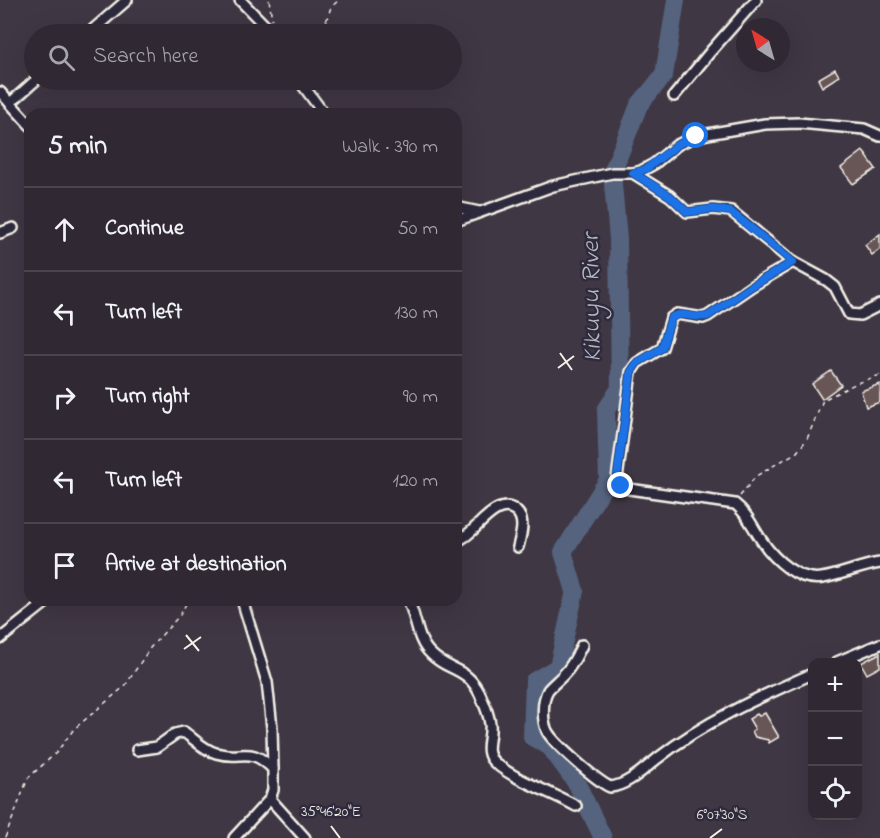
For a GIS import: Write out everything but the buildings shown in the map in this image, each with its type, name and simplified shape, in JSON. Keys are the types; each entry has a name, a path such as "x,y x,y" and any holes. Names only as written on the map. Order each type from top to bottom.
{"street":[{"path":"99,24 127,0"},
{"path":"240,0 263,24"},
{"path":"674,96 756,0"},
{"path":"10,103 25,90"},
{"path":"306,90 320,108"},
{"path":"0,92 24,118"},
{"path":"462,219 553,186 612,173 633,173 646,169 677,145 696,136 765,124 822,124 864,129 880,136"},
{"path":"633,173 670,196 687,212 713,209 731,212 793,262 835,287 849,314 860,315 880,305"},
{"path":"462,208 479,212"},
{"path":"0,233 13,228"},
{"path":"793,262 708,316 703,318 683,314 673,316 662,348 637,363 631,372 617,478 619,483 636,491 728,502 737,506 771,552 782,563 803,576 821,578 880,563"},
{"path":"462,538 496,509 513,508 520,514 522,521 518,547"},
{"path":"0,639 41,606"},
{"path":"234,838 270,799 273,790 272,728 267,682 244,606"},
{"path":"411,606 423,645 440,662 462,672 472,681 480,694 490,722 488,751 494,762 530,784 576,806"},
{"path":"848,658 880,644"},
{"path":"582,645 571,666 549,689 546,697 544,723 549,735 556,742 595,777 610,787 624,782 728,714 808,676"},
{"path":"137,750 157,747 175,734 184,732 211,751 224,755 255,755 273,769"},
{"path":"270,799 305,838"}],"path":[{"path":"323,24 331,7 339,0"},
{"path":"737,506 741,493 756,476 797,452 803,445 810,434 822,400 880,375"},
{"path":"5,838 28,778 56,753 74,729 125,686 150,648 180,615 185,606"}],"waterway":[{"name":"Kikuyu River","path":"603,838 577,784 550,747 532,737 534,681 558,667 575,591 563,552 608,480 606,410 620,388 618,239 612,173 639,105 664,75 676,0"}],"route":[{"path":"621,486 617,478 633,367 660,351 673,316 683,314 703,318 708,316 793,262 731,212 713,209 687,212 670,196 633,173 646,169 677,145 696,136"}]}
